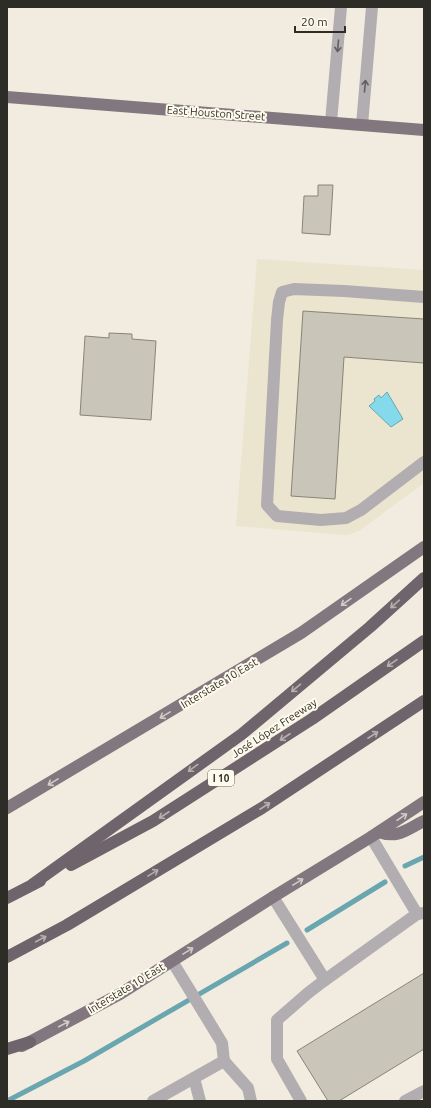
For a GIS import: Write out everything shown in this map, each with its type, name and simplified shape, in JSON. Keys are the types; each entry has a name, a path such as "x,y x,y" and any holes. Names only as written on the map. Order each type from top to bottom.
{"highway":[{"path":"33,884 242,734 370,627 424,578"},
{"name":"José López Freeway","path":"7,898 153,822 312,719 424,641"},
{"path":"7,957 67,925 262,808 424,701"},
{"path":"7,1049 30,1042"}],"main road":[{"name":"East Houston Street","path":"7,97 424,130"},
{"name":"Interstate 10 East","path":"7,808 301,633 424,547"},
{"name":"Interstate 10 East","path":"7,1055 120,994 424,802"},
{"path":"375,834 396,835 424,820"}],"street":[{"path":"331,122 341,7"},
{"path":"362,124 372,7"},
{"path":"424,297 294,289 282,292 277,320 267,506 277,516 322,520 346,518 361,510 424,462"},
{"path":"301,1101 277,1059 277,1020 325,980 421,913 375,834"},
{"path":"273,897 325,980"},
{"path":"172,961 222,1043 224,1061 248,1088 251,1101"},
{"path":"153,1101 224,1061"},
{"path":"194,1078 200,1101"},
{"path":"405,1101 424,1090"}],"shaded area":[{"path":"257,259 424,270 424,483 359,531 347,535 236,526"}],"water":[{"path":"387,392 403,419 391,427 369,406 379,395 381,398"}],"building":[{"path":"318,185 333,185 330,235 302,233 304,196 318,196"},
{"path":"303,311 424,319 424,363 344,357 335,499 291,496"},
{"path":"109,333 132,334 132,339 156,341 151,420 80,415 85,336 109,338"},
{"path":"424,973 424,1049 339,1101 328,1101 297,1051"}],"waterway":[{"path":"405,866 424,857"},
{"path":"307,930 385,882"},
{"path":"7,1101 84,1061 287,943"}]}
